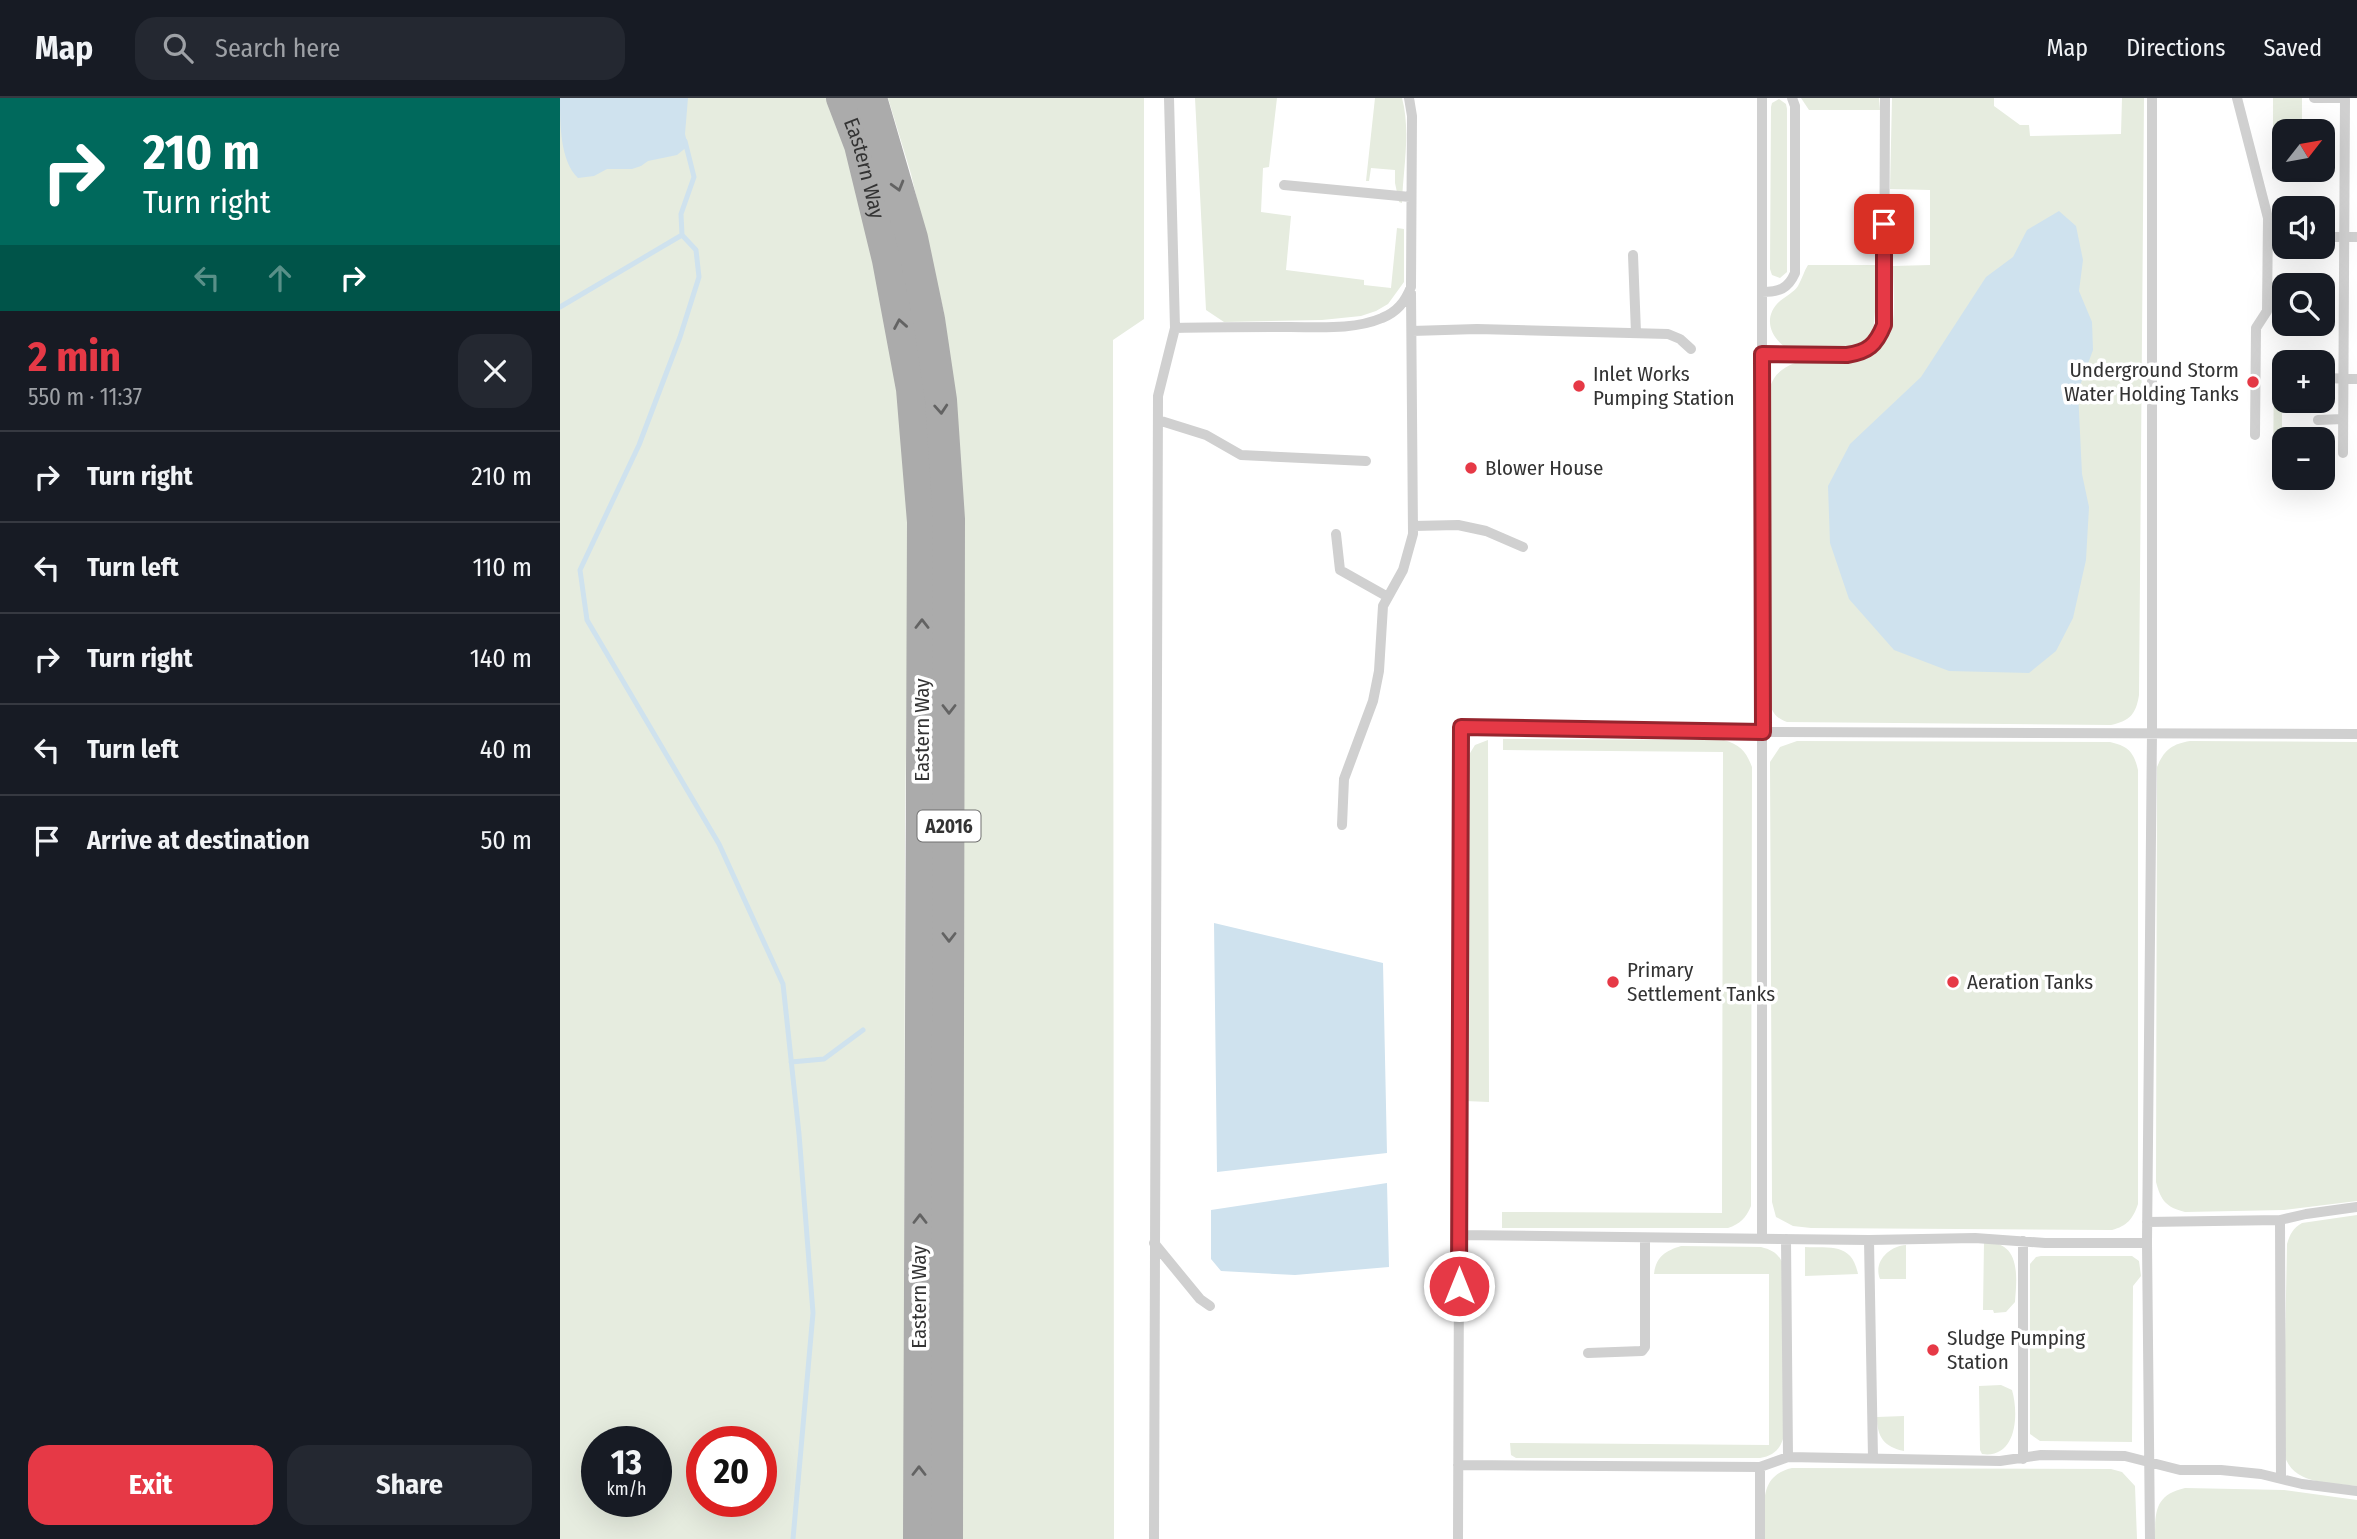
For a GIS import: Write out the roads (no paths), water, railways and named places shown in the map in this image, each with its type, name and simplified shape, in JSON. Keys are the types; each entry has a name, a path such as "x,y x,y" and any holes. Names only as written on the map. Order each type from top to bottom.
{"main road":[{"name":"Eastern Way","path":"842,98 859,145 888,260 912,389 936,668 947,1539"},
{"name":"Eastern Way","path":"875,109 912,238 929,319 941,400 949,519 936,668 919,1539"}],"lane":[{"path":"1154,1539 1158,396 1175,327 1169,98"},
{"path":"1342,825 1344,779 1373,701 1379,671 1383,606 1407,560 1412,542 1412,116 1409,98"},
{"path":"1762,98 1762,1239"},
{"path":"1762,292 1784,289 1795,273 1795,106 1792,98"},
{"path":"1762,354 1847,355 1861,353 1871,348 1879,339 1884,325 1885,98"},
{"path":"2150,1539 2147,1222 2152,733 2152,98"},
{"path":"2236,98 2266,208 2267,312 2256,328 2255,435"},
{"path":"2314,98 2357,102"},
{"path":"2343,453 2344,99"},
{"path":"1284,185 1410,197"},
{"path":"2267,237 2272,237"},
{"path":"2335,237 2357,237"},
{"path":"1633,255 1636,333"},
{"path":"1175,327 1334,327 1365,324 1398,309 1411,287"},
{"path":"1412,331 1477,329 1668,334 1680,339 1691,349"},
{"path":"2335,379 2357,379"},
{"path":"2318,420 2343,419"},
{"path":"1158,421 1206,436 1241,455 1366,461"},
{"path":"1413,526 1458,525 1486,531 1524,547"},
{"path":"1336,534 1340,570 1388,597"},
{"path":"1458,1539 1461,727 1763,732 2357,734"},
{"path":"2147,1222 2280,1220 2357,1207"},
{"path":"2280,1220 2281,1478"},
{"path":"1459,1235 1869,1240 1975,1238 2045,1244 2147,1243"},
{"path":"1588,1353 1642,1351 1645,1347 1646,1238"},
{"path":"1786,1239 1788,1457"},
{"path":"1869,1240 1873,1458"},
{"path":"2023,1241 2023,1458"},
{"path":"1154,1243 1200,1299 1210,1306"},
{"path":"1458,1465 1760,1467 1788,1457 2000,1461 2041,1455 2125,1456 2180,1470 2262,1474 2302,1484 2357,1491"},
{"path":"1760,1467 1760,1539"}],"water":[{"path":"560,98 688,98 685,134 688,146 677,155 648,161 632,169 607,169 594,176 578,178 564,152"},
{"path":"2059,211 2076,226 2083,260 2079,291 2092,322 2093,350 2078,391 2082,474 2089,507 2086,560 2073,618 2056,651 2029,673 1949,671 1894,650 1849,599 1830,543 1828,486 1850,444 1921,377 1986,277 2013,257 2027,230"},
{"path":"1214,923 1383,963 1387,1153 1217,1172"},
{"path":"1387,1183 1389,1267 1295,1275 1221,1271 1211,1259 1211,1210"}],"waterway":[{"path":"685,141 694,177 681,214 682,235 696,250 699,277 680,337 639,445 580,570 587,620 719,844 783,984 799,1134 813,1313 793,1539"},
{"path":"560,307 682,235"},
{"path":"791,1062 824,1059 863,1030"}],"place":[{"name":"Underground Storm Water Holding Tanks","path":"2253,382"},
{"name":"Inlet Works Pumping Station","path":"1579,386"},
{"name":"Blower House","path":"1471,468"},
{"name":"Primary Settlement Tanks","path":"1613,982"},
{"name":"Aeration Tanks","path":"1953,982"},
{"name":"Sludge Pumping Station","path":"1933,1350"}]}
